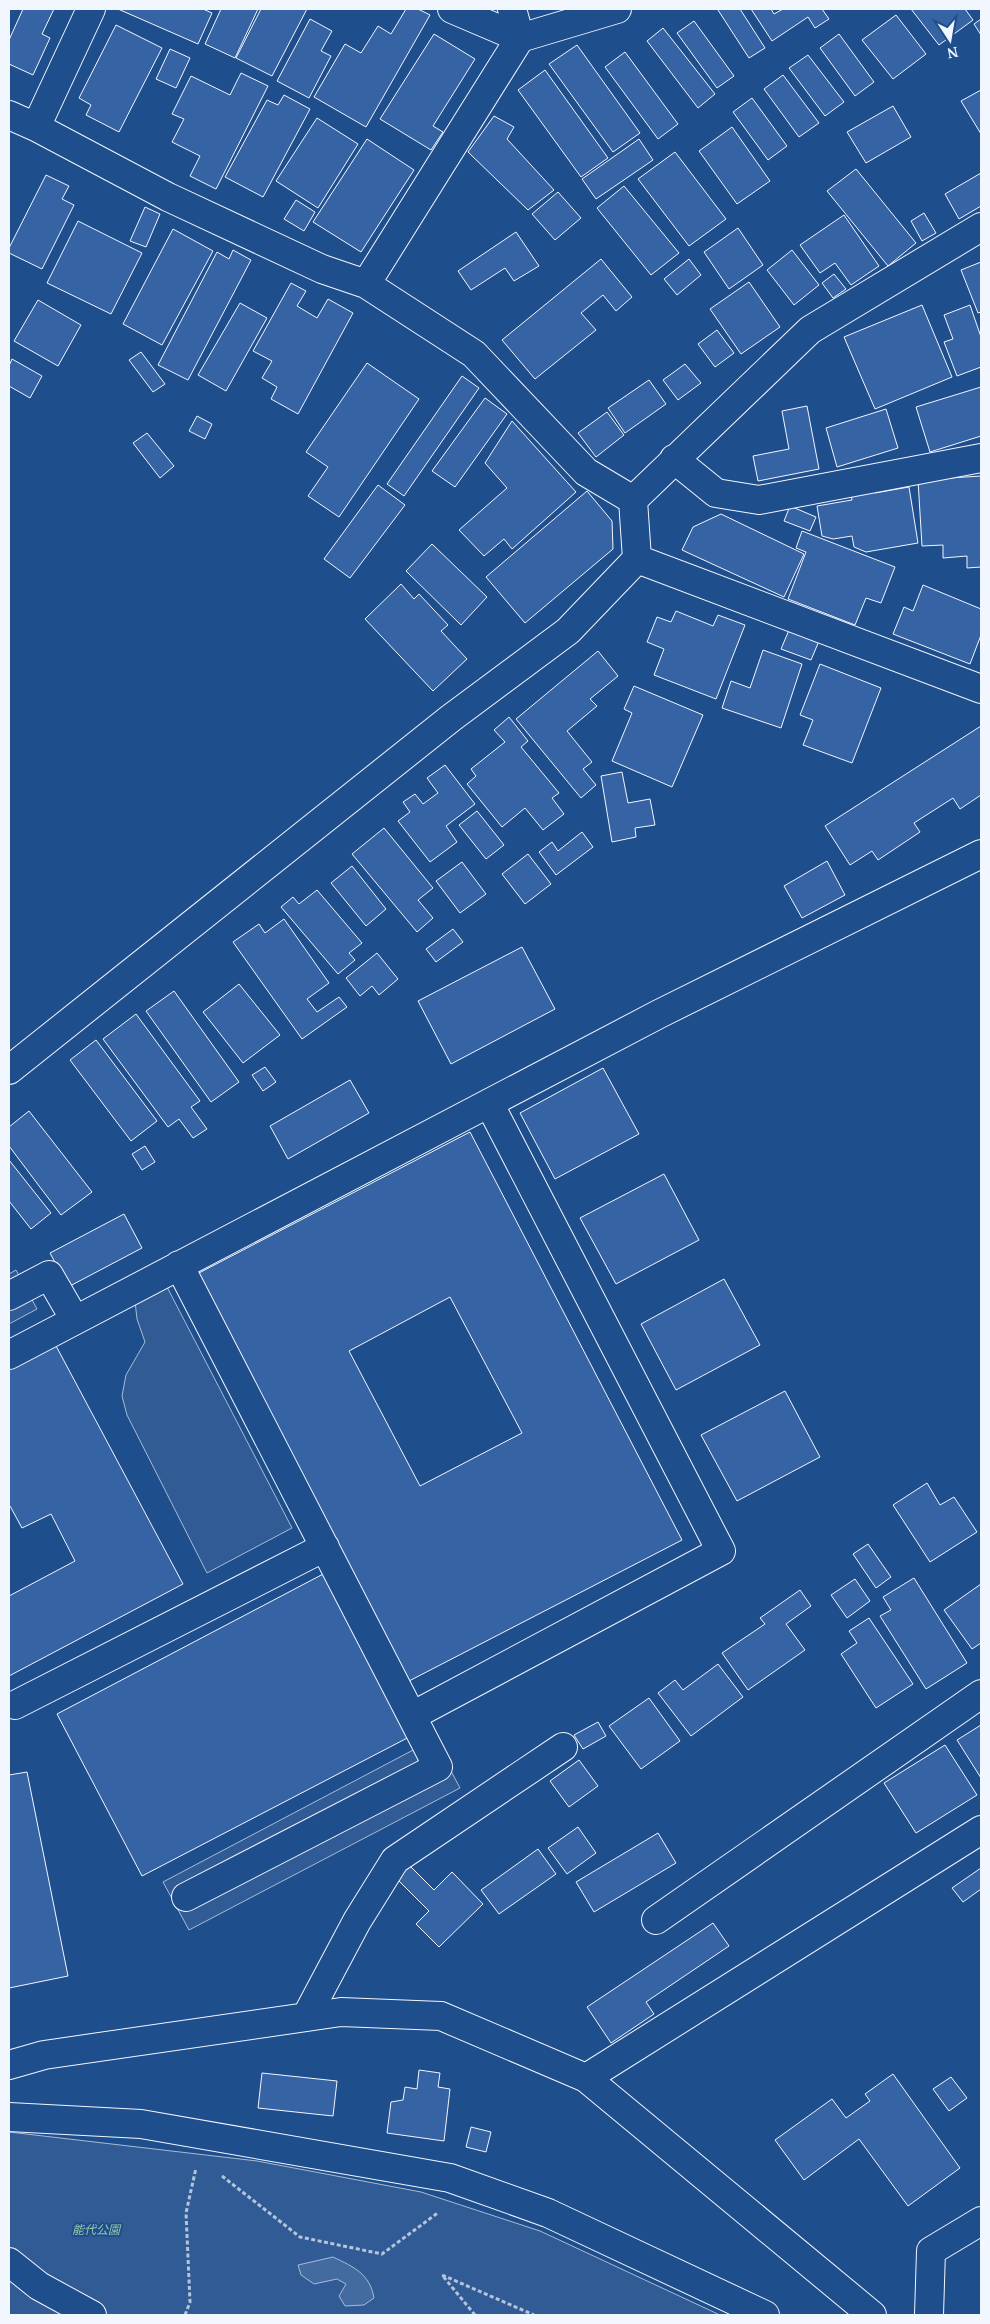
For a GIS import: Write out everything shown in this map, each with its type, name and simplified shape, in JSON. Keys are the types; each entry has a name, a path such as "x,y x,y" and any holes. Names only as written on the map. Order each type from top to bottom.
{"street":[{"path":"36,127 91,9"},
{"path":"452,9 520,38 617,9"},
{"path":"366,284 520,38 512,9"},
{"path":"9,115 36,127 168,197 322,269 366,284 474,354 586,472 633,500"},
{"path":"9,1070 443,724 568,631 637,559 633,500 674,459 810,330 981,227"},
{"path":"674,459 716,493 759,500 981,458"},
{"path":"637,559 981,689"},
{"path":"9,1355 659,1014 981,854"},
{"path":"412,1716 721,1551 489,1103"},
{"path":"179,1265 438,1767 186,1897"},
{"path":"9,1296 49,1275 75,1320"},
{"path":"15,1706 325,1548"},
{"path":"656,1920 981,1694"},
{"path":"306,2018 357,1921 395,1860 563,1747"},
{"path":"586,2078 981,1830"},
{"path":"9,2065 44,2055 341,2012 441,2016 586,2078 872,2315"},
{"path":"9,2117 141,2124 201,2146 450,2178 548,2213 765,2315"},
{"path":"929,2315 931,2251 981,2221"},
{"path":"9,2262 39,2286 92,2315"}],"path":[{"path":"185,2315 190,2302 186,2213 201,2146 300,2237 382,2254 473,2186"},
{"path":"475,2315 442,2275 534,2315"}],"shaded area":[{"path":"16,1270 37,1309 9,1324 9,1274"},
{"path":"167,1287 292,1528 207,1573 127,1415 122,1396 126,1375 145,1342 137,1319 135,1301"},
{"path":"434,1739 460,1788 189,1930 163,1882"},
{"name":"能代公園","path":"9,2132 257,2161 421,2192 540,2231 720,2315 9,2315"},
{"path":"333,2257 348,2264 365,2277 374,2298 364,2305 345,2306 339,2296 346,2284 337,2279 314,2284 301,2275 298,2265"}],"building":[{"path":"23,9 54,9 42,34 50,38 33,75 9,64 9,40"},
{"path":"118,9 203,9 212,13 198,44"},
{"path":"221,9 258,9 235,58 205,44"},
{"path":"261,9 307,9 272,76 236,58"},
{"path":"406,9 418,9 430,15 366,127 314,97 345,44 361,53 378,26 391,34"},
{"path":"740,9 765,48 749,58 718,10"},
{"path":"751,9 771,9 774,14 783,9 822,9 829,19 815,28 808,17 772,41"},
{"path":"911,9 965,9 973,20 939,45"},
{"path":"896,15 926,54 893,79 862,40"},
{"path":"310,19 332,31 321,51 331,56 309,98 277,81"},
{"path":"981,19 981,35 974,24"},
{"path":"694,21 734,76 717,88 677,33"},
{"path":"116,25 162,48 119,132 86,115 91,105 79,98"},
{"path":"663,28 715,94 698,108 647,41"},
{"path":"434,34 475,59 433,126 443,132 431,150 380,119"},
{"path":"839,34 874,82 855,96 820,48"},
{"path":"577,45 640,133 613,152 549,64"},
{"path":"170,49 190,58 176,88 156,79"},
{"path":"625,52 678,124 658,139 605,67"},
{"path":"808,55 844,102 825,116 789,68"},
{"path":"545,70 608,158 581,177 518,90"},
{"path":"241,73 268,86 216,189 190,176 200,156 172,142 184,119 172,114 191,76 230,95"},
{"path":"783,75 819,123 799,137 764,89"},
{"path":"981,90 981,134 961,101"},
{"path":"284,95 310,109 263,197 225,177 267,100 278,105"},
{"path":"752,98 787,146 768,160 733,112"},
{"path":"893,106 911,137 866,163 847,132"},
{"path":"494,116 514,127 507,139 554,190 528,210 468,152"},
{"path":"317,118 358,144 318,208 276,181"},
{"path":"732,127 770,181 737,204 699,151"},
{"path":"367,139 414,170 361,252 313,222"},
{"path":"639,139 653,160 596,199 582,179"},
{"path":"675,152 726,219 689,246 638,179"},
{"path":"856,169 916,243 888,266 827,191"},
{"path":"981,173 981,206 959,219 945,194"},
{"path":"46,175 69,186 62,199 74,205 42,269 9,253 9,248"},
{"path":"624,186 679,253 651,275 597,208"},
{"path":"558,192 581,218 555,240 532,214"},
{"path":"296,200 315,212 304,231 284,219"},
{"path":"145,207 160,214 146,247 130,241"},
{"path":"924,213 936,233 922,241 911,221"},
{"path":"844,215 879,266 851,285 835,263 820,273 800,245"},
{"path":"78,221 142,253 111,314 47,283"},
{"path":"738,228 763,265 729,289 704,252"},
{"path":"173,229 213,251 162,345 123,324"},
{"path":"516,232 539,266 514,281 505,268 471,290 458,271"},
{"path":"233,250 251,260 188,380 158,365 217,252 229,259"},
{"path":"792,250 819,285 794,305 767,270"},
{"path":"601,259 632,297 616,311 603,295 581,313 596,330 535,379 502,340"},
{"path":"689,259 701,275 677,295 664,279"},
{"path":"981,262 981,312 978,313 961,270"},
{"path":"834,274 846,289 833,298 822,283"},
{"path":"749,282 780,327 741,354 710,309"},
{"path":"291,283 306,291 297,306 317,318 328,299 353,313 298,414 271,399 277,387 262,378 272,361 253,351"},
{"path":"38,300 81,325 58,366 14,341"},
{"path":"240,303 267,318 226,391 198,375"},
{"path":"922,305 952,377 875,409 844,337"},
{"path":"970,305 981,337 981,367 957,376 944,342 953,339 944,315"},
{"path":"717,330 734,353 715,367 698,344"},
{"path":"141,352 165,384 153,392 129,360"},
{"path":"12,359 42,376 30,398 9,386 9,366"},
{"path":"367,363 419,399 339,517 308,496 328,467 306,452"},
{"path":"685,364 701,383 678,400 663,380"},
{"path":"462,376 479,388 404,496 387,484"},
{"path":"649,380 666,404 625,433 608,408"},
{"path":"981,387 981,436 930,452 916,407"},
{"path":"485,398 507,414 455,487 432,471"},
{"path":"807,406 819,469 758,481 753,456 789,449 782,411"},
{"path":"886,409 898,448 837,467 826,428"},
{"path":"607,412 624,435 596,457 578,433"},
{"path":"197,416 212,424 205,439 189,431"},
{"path":"512,421 576,492 512,549 504,539 484,556 459,530 507,488 485,463"},
{"path":"147,433 174,466 160,478 133,443"},
{"path":"981,476 981,567 967,568 967,556 943,558 943,545 922,546 918,480"},
{"path":"378,485 405,505 350,578 324,559"},
{"path":"874,486 875,493 909,487 918,543 866,552 854,547 852,536 833,539 822,536 817,506 852,500 850,490"},
{"path":"587,491 612,521 613,549 525,623 486,577"},
{"path":"790,506 816,517 810,531 784,521"},
{"path":"721,514 804,554 784,597 682,550 693,527"},
{"path":"802,531 895,567 881,603 866,598 855,625 788,599 806,552 796,548"},
{"path":"432,544 487,597 461,625 406,571"},
{"path":"401,584 414,599 419,594 448,625 441,631 467,659 433,691 365,619"},
{"path":"923,585 981,609 981,635 970,664 893,634 904,607 913,611"},
{"path":"676,611 713,626 718,615 745,625 716,699 654,675 664,649 647,642 657,617 671,622"},
{"path":"789,630 819,641 811,660 781,649"},
{"path":"763,650 802,664 781,728 722,708 731,681 750,688"},
{"path":"598,651 618,676 590,699 597,706 567,731 592,762 583,769 596,785 581,798 516,719"},
{"path":"820,664 881,688 852,763 803,745 813,720 800,715"},
{"path":"634,686 703,715 672,787 612,761 632,713 624,709"},
{"path":"509,717 528,741 521,747 559,793 552,798 564,814 543,830 525,808 502,827 467,784 476,776 471,769 505,742 494,730"},
{"path":"981,726 981,795 960,809 953,798 914,823 920,832 878,860 872,851 850,865 825,826"},
{"path":"445,765 475,804 446,826 457,842 430,862 398,821 410,812 403,802 415,794 423,804 438,793 427,778"},
{"path":"622,772 628,803 650,799 655,825 635,828 636,837 612,842 601,776"},
{"path":"477,811 504,845 486,859 459,825"},
{"path":"384,828 433,888 418,900 433,918 417,932 352,854"},
{"path":"582,832 593,847 556,875 539,852 552,842 558,851"},
{"path":"528,854 551,884 525,904 502,874"},
{"path":"827,861 845,895 802,918 784,886"},
{"path":"462,862 486,894 460,913 436,881"},
{"path":"352,866 386,909 366,926 331,883"},
{"path":"317,890 362,943 349,953 355,960 338,974 281,907 293,897 299,904"},
{"path":"284,919 329,983 307,999 317,1012 339,997 347,1007 302,1039 233,942 259,924 265,933"},
{"path":"453,929 463,942 436,962 426,949"},
{"path":"522,947 555,1009 451,1064 418,1001"},
{"path":"377,953 398,979 379,995 372,986 360,996 346,978"},
{"path":"239,984 280,1035 243,1063 203,1012"},
{"path":"174,991 239,1082 211,1102 146,1011"},
{"path":"136,1014 200,1101 191,1107 207,1129 193,1138 179,1119 168,1127 103,1039"},
{"path":"96,1040 157,1121 131,1141 70,1060"},
{"path":"265,1067 276,1082 263,1091 252,1075"},
{"path":"603,1068 639,1134 555,1179 520,1113"},
{"path":"350,1080 369,1113 288,1159 270,1126"},
{"path":"29,1111 92,1192 61,1215 9,1146 9,1127"},
{"path":"470,1132 682,1540 409,1681 197,1274","holes":["450,1297 522,1433 420,1486 349,1351"]},
{"path":"145,1146 155,1162 142,1170 132,1154"},
{"path":"9,1160 51,1213 31,1229 9,1201"},
{"path":"664,1174 699,1240 616,1284 580,1218"},
{"path":"124,1214 142,1248 68,1287 50,1253"},
{"path":"724,1279 760,1345 676,1390 641,1324"},
{"path":"55,1344 183,1584 9,1676 9,1596 75,1561 51,1514 22,1528 9,1507 9,1368"},
{"path":"785,1391 820,1457 737,1501 701,1435"},
{"path":"927,1483 940,1505 954,1497 977,1532 930,1562 893,1505"},
{"path":"868,1544 891,1577 876,1588 853,1554"},
{"path":"327,1572 413,1735 142,1876 57,1714"},
{"path":"914,1578 967,1663 926,1689 880,1616 891,1610 883,1597"},
{"path":"855,1579 870,1601 847,1618 831,1595"},
{"path":"981,1584 981,1643 972,1649 944,1610"},
{"path":"800,1590 811,1606 786,1624 805,1650 748,1690 722,1653 765,1624 760,1618"},
{"path":"869,1618 913,1684 876,1708 841,1654 857,1643 849,1631"},
{"path":"718,1664 743,1697 691,1736 658,1693 675,1680 683,1690"},
{"path":"649,1698 680,1741 641,1769 609,1726"},
{"path":"598,1722 606,1736 583,1749 574,1735"},
{"path":"981,1725 981,1778 957,1740"},
{"path":"945,1745 977,1795 916,1833 884,1783"},
{"path":"579,1760 598,1786 569,1807 550,1781"},
{"path":"27,1772 68,1976 9,1988 9,1775"},
{"path":"578,1827 596,1853 567,1874 548,1848"},
{"path":"658,1833 676,1863 594,1912 576,1882"},
{"path":"538,1849 556,1874 499,1914 481,1890"},
{"path":"410,1866 434,1890 452,1872 483,1904 439,1947 416,1924 429,1911 397,1879"},
{"path":"981,1868 981,1889 963,1902 952,1888"},
{"path":"713,1923 729,1946 646,2002 654,2014 611,2043 587,2007"},
{"path":"419,2070 440,2073 438,2087 450,2089 444,2141 387,2133 391,2102 403,2100 405,2087 417,2089"},
{"path":"262,2073 337,2081 333,2116 258,2108"},
{"path":"893,2074 960,2168 908,2206 859,2139 804,2180 775,2140 832,2099 846,2118 870,2101 865,2094"},
{"path":"951,2077 967,2098 949,2111 933,2089"},
{"path":"471,2127 491,2132 486,2152 466,2147"}]}
